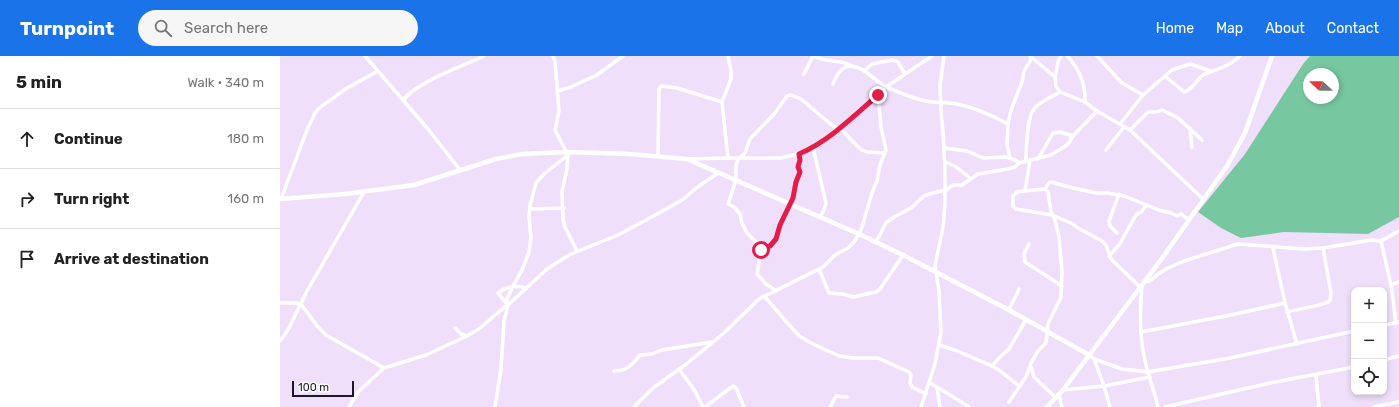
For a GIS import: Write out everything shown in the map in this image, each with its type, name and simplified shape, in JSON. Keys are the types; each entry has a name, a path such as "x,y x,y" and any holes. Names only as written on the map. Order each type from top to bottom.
{"street":[{"path":"365,56 428,129 460,170"},
{"path":"403,100 407,95 434,79 484,56"},
{"path":"553,56 559,110 555,130 568,153 567,169 562,191 564,223 577,251"},
{"path":"558,91 571,87 597,75 623,56"},
{"path":"728,56 731,71 730,79 722,102 728,158"},
{"path":"804,74 813,56 824,60 846,63 864,72 886,87 924,101 966,106 1008,124"},
{"path":"378,71 346,88 318,109 307,130 280,199 364,192 414,185 509,156 568,153 658,156 687,159 781,158 799,154 813,147 839,128 886,87 932,56"},
{"path":"921,407 930,383 941,332 936,259 943,227 946,190 940,86 944,56"},
{"path":"1061,56 1058,62 1055,77 1056,86 1060,92 1085,102 1097,111 1130,130 1204,200"},
{"path":"1067,56 1075,65 1080,75 1085,102"},
{"path":"1097,56 1122,82 1144,95"},
{"path":"1165,76 1185,92 1192,88 1201,76 1210,71 1221,68 1240,56"},
{"path":"1047,407 1063,390 1142,285 1227,166 1241,140 1272,56"},
{"path":"1010,158 1006,144 1008,124 1011,110 1022,82 1024,72 1031,57 1055,77"},
{"path":"864,72 872,64 894,60 898,62 905,74"},
{"path":"1120,124 1144,95 1172,70 1190,64 1210,71"},
{"path":"833,84 838,72 850,66 853,67"},
{"path":"658,156 660,86 677,88 722,102"},
{"path":"1025,191 1028,161 1027,137 1032,111 1040,104 1060,92"},
{"path":"776,291 768,286 757,274 761,250 747,233 742,224 740,214 734,207 728,204 736,180 736,169 739,158 746,153 752,136 769,120 789,95 801,99 833,126 843,131 857,146 864,151 886,153"},
{"path":"634,407 652,388 679,369 728,330 756,302 764,296 819,269 836,255 848,248 859,234 877,182 880,165 886,153 881,127 878,95"},
{"path":"1130,130 1148,112 1157,112 1162,110 1178,118 1202,140"},
{"path":"876,242 883,228 890,220 908,210 924,196 946,190 953,185 964,184 970,178 978,174 1011,168 1018,163 1051,155 1068,144 1073,136 1097,111"},
{"path":"1106,150 1124,127"},
{"path":"1190,128 1192,147"},
{"path":"1038,159 1052,133 1060,132 1073,136"},
{"path":"813,147 826,203 820,217"},
{"path":"944,148 967,151 983,158 1010,158 1018,163"},
{"path":"495,407 501,368 504,321 513,286 529,252 531,238 530,209 535,188 540,178 568,153"},
{"path":"761,250 770,246 776,239 780,225 790,204 800,172 798,167 800,160 799,154"},
{"path":"687,159 859,234 903,255 1009,310 1094,359 1122,369 1148,372 1230,358 1351,332"},
{"path":"945,162 955,166 970,178"},
{"path":"349,407 358,392 384,368 426,355 467,336 478,329 507,305 546,270 577,251 618,235 682,200 718,173"},
{"path":"1046,189 1051,182 1096,193 1119,194 1177,216 1181,214 1189,220"},
{"path":"1046,189 1017,192 1013,196 1012,204 1014,208 1052,215 1073,224 1102,241 1106,245 1109,256 1142,285"},
{"path":"1009,402 1026,376 1038,351 1046,343 1046,331 1049,321 1059,304 1062,286 1059,238 1046,189"},
{"path":"280,341 288,330 327,256 364,192"},
{"path":"1117,233 1110,226 1109,221 1119,194"},
{"path":"1109,256 1119,245 1136,216 1147,205"},
{"path":"530,209 564,208"},
{"path":"1142,285 1160,273 1184,261 1233,246 1243,244 1273,248 1323,248 1372,240 1381,241 1399,232"},
{"path":"1381,241 1391,285 1397,322 1387,324"},
{"path":"1029,244 1024,254 1025,262 1062,286"},
{"path":"1273,248 1287,312 1297,344"},
{"path":"1287,312 1321,304 1331,298 1323,248"},
{"path":"819,269 829,293 857,296 876,292 880,289 903,255"},
{"path":"1391,285 1399,282"},
{"path":"1142,285 1141,309 1143,352 1158,407"},
{"path":"507,305 498,293 503,289 513,286 526,288"},
{"path":"1009,310 1019,289"},
{"path":"764,296 799,336 839,356 853,358 878,358 909,372 911,375 910,382 912,387 926,394"},
{"path":"280,303 301,305 326,335 384,368"},
{"path":"1142,332 1285,303"},
{"path":"992,366 1009,349 1026,320"},
{"path":"455,328 467,336"},
{"path":"614,371 630,366 640,355 712,342"},
{"path":"939,345 956,350 992,366 1019,386"},
{"path":"1387,359 1399,356"},
{"path":"1094,359 1110,407"},
{"path":"1030,367 1034,377 1057,397 1062,407"},
{"path":"1165,407 1270,383 1351,368"},
{"path":"679,369 695,391 704,407 732,386 736,388 744,407"},
{"path":"1316,375 1319,407"},
{"path":"1063,390 1104,386 1150,377"},
{"path":"930,383 969,407"},
{"path":"938,387 940,407"},
{"path":"830,407 836,396 847,397"},
{"path":"1374,407 1399,402"}],"green space":[{"path":"1310,56 1399,56 1399,217 1368,234 1284,232 1241,238 1221,228 1198,212 1245,154 1303,64"}],"route":[{"path":"761,250 770,246 776,239 780,225 793,198 796,188 795,184 800,172 798,167 800,161 799,154 813,147 832,134 878,95"}]}
